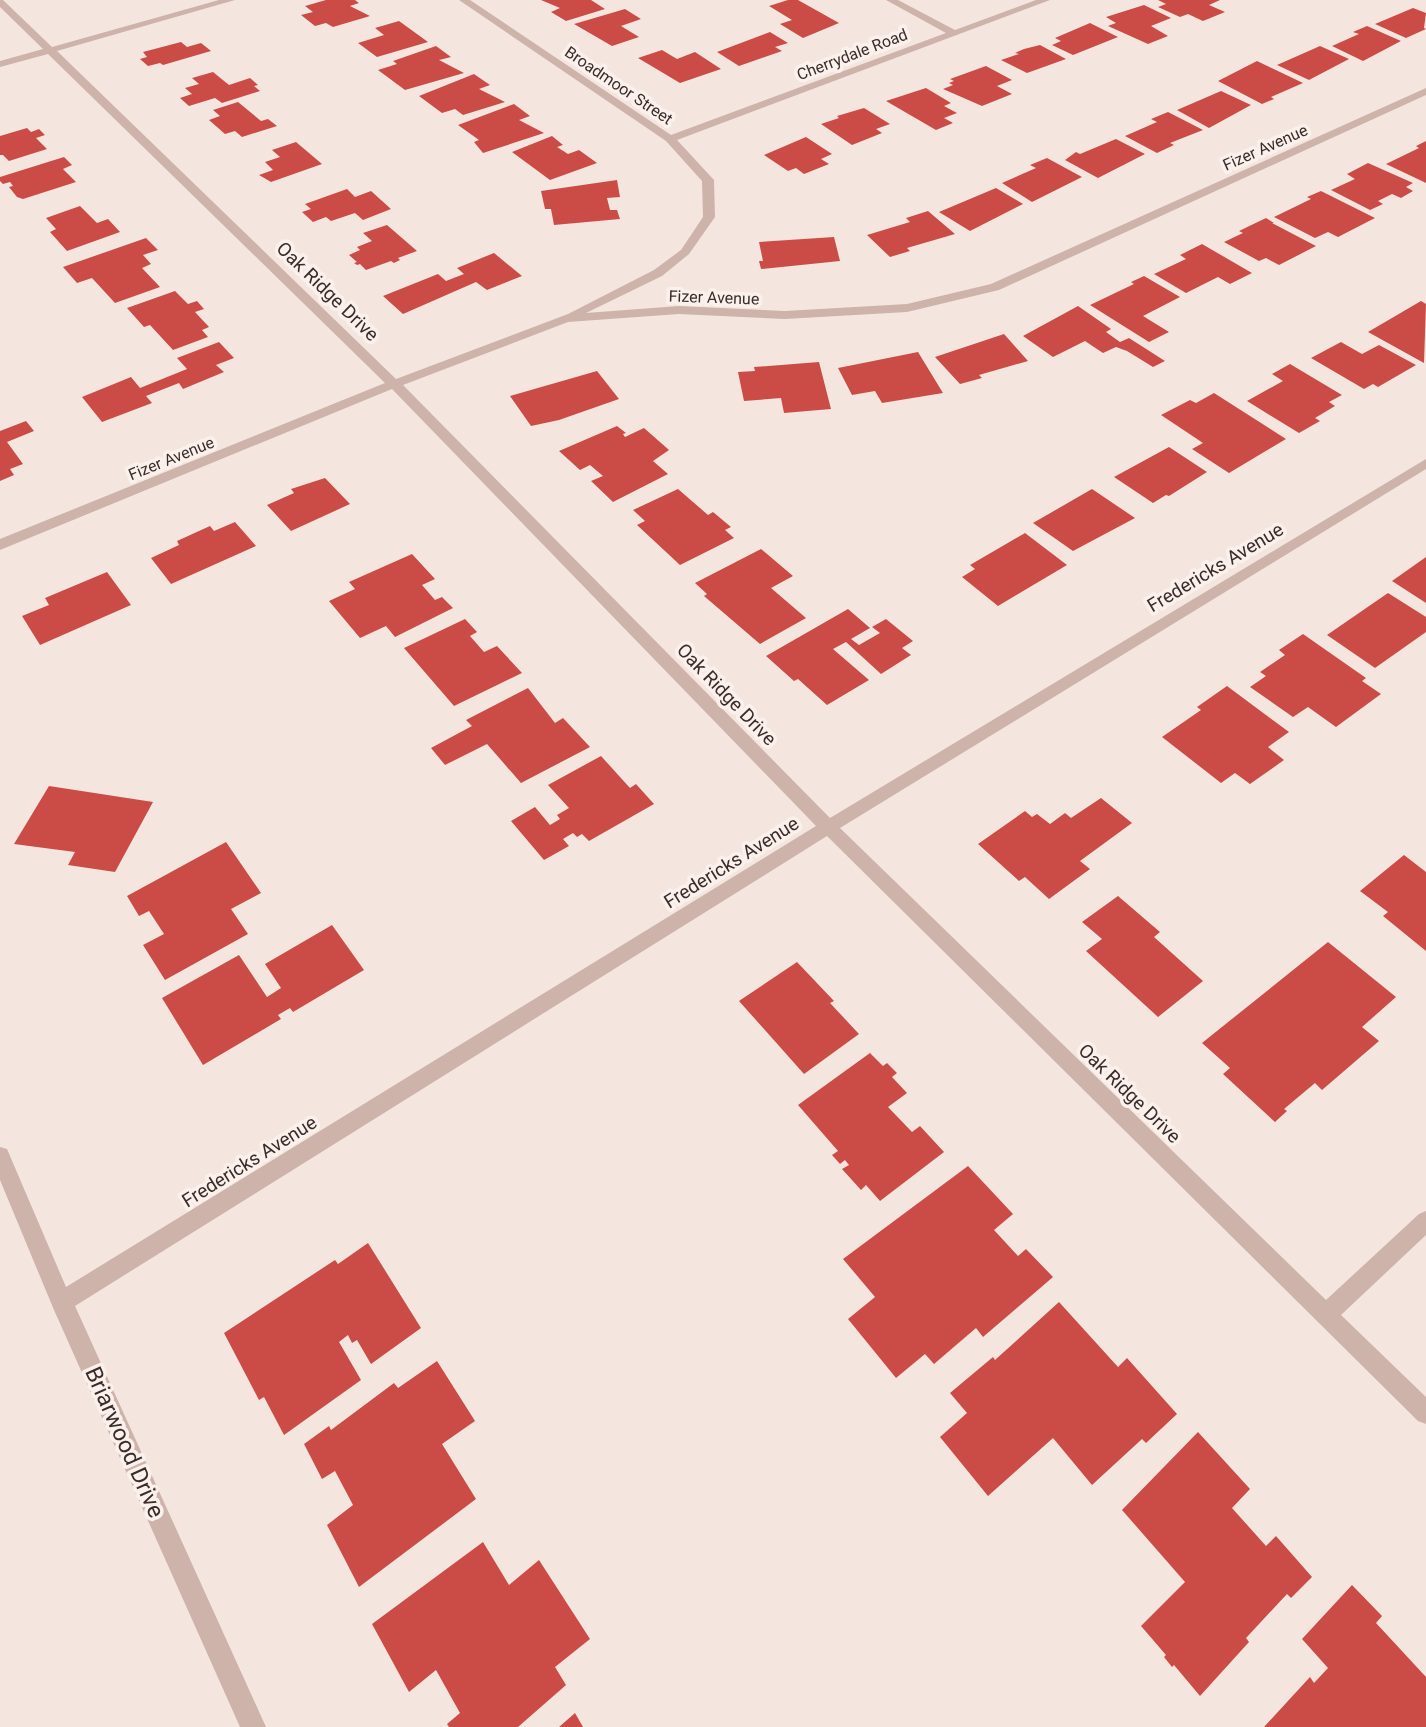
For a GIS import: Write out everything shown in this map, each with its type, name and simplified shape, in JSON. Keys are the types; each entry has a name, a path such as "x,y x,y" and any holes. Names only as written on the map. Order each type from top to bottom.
{"street":[{"path":"0,64 230,0"},
{"name":"Broadmoor Street","path":"464,0 670,139 708,180 709,217 685,252 658,273 566,318"},
{"path":"891,0 953,33"},
{"name":"Cherrydale Road","path":"670,139 1045,0"},
{"name":"Oak Ridge Drive","path":"0,2 394,384 828,827 1426,1413"},
{"name":"Fizer Avenue","path":"0,545 394,384 566,318 679,310 785,315 907,308 995,287 1426,91"},
{"name":"Fredericks Avenue","path":"62,1302 828,827 1426,463"},
{"name":"Briarwood Drive","path":"0,1156 62,1302 253,1727"},
{"path":"1326,1314 1426,1221"}],"building":[{"path":"326,0 355,0 359,3 350,6 370,16 333,27 326,23 315,26 301,15 313,12 305,6"},
{"path":"541,0 591,0 605,9 566,21 551,12 560,8"},
{"path":"798,0 839,23 803,38 780,24 792,20 769,6"},
{"path":"1158,0 1220,0 1209,5 1225,12 1203,21 1188,14 1180,17 1158,7 1166,4"},
{"path":"1144,5 1171,18 1151,26 1168,36 1148,44 1108,26 1116,23 1106,17"},
{"path":"1413,8 1426,13 1426,29 1406,38 1375,24"},
{"path":"625,9 641,19 621,26 639,37 612,46 574,24"},
{"path":"399,21 428,42 377,57 358,43 384,35 375,28"},
{"path":"1090,23 1118,37 1073,55 1052,45 1061,41 1055,38"},
{"path":"1367,26 1401,41 1363,61 1332,46 1359,34 1353,32"},
{"path":"770,32 788,43 775,47 782,51 739,66 717,52"},
{"path":"181,42 187,47 201,43 211,51 163,65 160,63 148,66 140,59 147,57 143,52"},
{"path":"1040,45 1066,59 1027,73 1001,60 1019,54 1015,53 1024,49"},
{"path":"436,46 451,57 439,60 464,73 405,90 378,70 397,64 393,61"},
{"path":"1320,46 1349,59 1309,80 1277,65"},
{"path":"662,50 677,59 695,52 721,69 680,83 638,58"},
{"path":"1257,61 1303,83 1271,97 1274,99 1262,104 1218,81"},
{"path":"986,66 1012,80 997,86 1012,94 982,106 943,89 953,85 949,83 954,81 950,79"},
{"path":"213,72 229,85 250,78 260,91 222,103 215,98 189,106 180,98 192,94 185,88 199,84 192,78"},
{"path":"474,74 490,85 479,89 505,102 463,115 455,109 442,113 419,96"},
{"path":"926,88 951,103 944,106 957,113 944,118 953,123 936,130 886,101"},
{"path":"1221,91 1251,105 1209,128 1177,110"},
{"path":"238,102 261,121 268,119 277,126 242,137 235,131 225,134 209,120 220,116 213,110"},
{"path":"514,104 530,116 519,120 544,133 483,153 474,142 479,140 458,125"},
{"path":"864,108 890,124 876,129 882,133 852,145 821,124 839,118 837,116"},
{"path":"1168,112 1203,130 1170,143 1174,145 1157,153 1125,136 1157,122 1151,119"},
{"path":"27,128 31,132 39,129 45,135 36,138 47,149 9,161 0,155 0,136"},
{"path":"552,136 563,145 557,147 568,154 579,150 597,163 550,180 512,152"},
{"path":"806,137 832,154 821,159 829,164 804,174 796,168 788,171 764,155"},
{"path":"1116,139 1145,154 1098,178 1065,160 1076,152 1080,154"},
{"path":"1426,141 1426,183 1386,164 1419,148 1416,146"},
{"path":"296,142 322,164 271,182 259,175 273,170 265,162 280,157 272,150"},
{"path":"64,157 72,165 63,169 76,182 23,199 17,197 9,187 13,186 10,182 3,184 0,181 0,177"},
{"path":"1047,158 1082,177 1032,202 1002,183 1036,168 1030,165"},
{"path":"1368,163 1413,183 1406,187 1413,191 1401,198 1392,194 1378,201 1383,204 1370,210 1331,190 1355,179 1347,174"},
{"path":"617,180 620,197 607,198 610,210 617,210 620,219 554,225 551,209 545,209 541,191"},
{"path":"996,188 1023,204 970,231 939,212"},
{"path":"347,189 355,197 371,191 391,209 363,220 355,213 331,221 326,217 313,222 302,212 311,209 305,204"},
{"path":"1321,191 1375,218 1338,237 1328,232 1315,238 1274,217 1311,199 1307,197"},
{"path":"80,206 97,223 108,219 120,232 67,251 50,232 56,229 46,218"},
{"path":"928,211 955,234 907,248 910,251 890,257 867,235 910,222 906,218"},
{"path":"1266,218 1316,246 1279,265 1266,258 1259,261 1224,242 1243,233 1239,231"},
{"path":"387,225 417,251 398,258 400,260 394,263 391,261 366,270 360,264 354,263 357,262 349,255 360,250 357,247 372,241 363,233"},
{"path":"834,237 840,261 761,269 759,261 763,261 759,242"},
{"path":"146,238 158,250 143,255 151,264 142,268 160,287 115,303 92,278 77,283 63,267"},
{"path":"1202,244 1252,273 1230,284 1218,277 1186,293 1154,274 1186,259 1180,255"},
{"path":"494,253 522,276 487,290 476,282 403,314 383,296 438,274 446,281 464,274 457,268"},
{"path":"1144,276 1180,297 1143,316 1169,332 1149,342 1090,305 1134,284 1131,282"},
{"path":"175,291 188,304 197,301 204,309 195,312 209,327 202,330 208,337 173,350 150,325 144,327 127,308"},
{"path":"1421,301 1426,304 1424,363 1368,332"},
{"path":"1078,306 1111,329 1106,332 1120,342 1129,338 1165,361 1153,367 1127,351 1116,347 1103,353 1085,341 1053,357 1023,336"},
{"path":"1004,334 1028,361 979,375 982,378 960,384 935,357"},
{"path":"219,342 234,358 216,365 224,372 183,389 179,383 146,396 152,403 102,422 82,397 131,377 140,388 187,369 177,358"},
{"path":"1341,342 1362,354 1379,345 1416,365 1378,387 1373,384 1364,389 1311,358"},
{"path":"918,352 943,393 882,403 875,391 852,395 838,368"},
{"path":"819,362 831,409 784,413 781,398 744,401 738,372 755,371 754,367"},
{"path":"1290,364 1342,395 1329,402 1335,406 1315,418 1320,421 1299,433 1247,401 1283,381 1272,374"},
{"path":"597,371 619,399 559,420 531,426 510,396"},
{"path":"1214,393 1286,439 1229,473 1192,449 1203,443 1161,415 1190,400 1196,403"},
{"path":"26,421 34,431 7,442 23,464 10,469 14,475 0,481 0,431"},
{"path":"617,426 626,433 623,434 625,437 644,428 669,450 653,461 668,474 613,502 591,481 603,476 590,465 580,470 559,451"},
{"path":"1169,447 1207,472 1153,503 1114,477"},
{"path":"325,478 350,504 291,531 267,505 294,493 291,489"},
{"path":"678,489 708,515 713,512 731,527 725,530 734,538 680,565 637,525 645,521 633,510"},
{"path":"1092,489 1135,518 1073,551 1033,523"},
{"path":"235,522 256,546 171,584 151,558 179,545 177,541 210,526 214,531"},
{"path":"1025,533 1067,565 998,606 962,577 975,569 970,565"},
{"path":"761,549 793,576 771,588 806,618 760,644 704,596 707,594 695,583"},
{"path":"412,554 435,579 422,585 435,600 442,597 453,608 395,637 386,626 360,638 329,601 355,589 349,582"},
{"path":"1426,557 1426,603 1392,581"},
{"path":"107,572 131,605 40,645 22,616 49,605 45,598"},
{"path":"1388,593 1426,617 1426,632 1375,668 1327,635"},
{"path":"848,609 870,628 851,639 859,645 880,633 872,627 886,619 913,641 902,648 911,655 881,674 846,642 833,649 869,680 827,705 798,679 794,681 766,656"},
{"path":"465,619 477,632 470,636 484,652 497,646 522,673 454,706 404,648"},
{"path":"1303,634 1366,678 1362,681 1381,694 1336,727 1308,707 1293,717 1250,687 1266,676 1260,672 1285,655 1279,650"},
{"path":"1227,686 1289,732 1268,747 1284,760 1250,784 1235,773 1221,783 1162,737 1201,710 1197,707"},
{"path":"528,688 555,723 563,718 590,747 521,783 487,744 445,765 431,748 472,726 466,720"},
{"path":"601,756 630,788 636,784 654,804 589,841 582,834 577,837 573,833 563,839 569,846 544,860 511,821 535,807 550,825 560,819 557,815 569,808 548,785"},
{"path":"49,786 153,802 115,872 68,865 75,852 14,844"},
{"path":"1101,798 1132,823 1080,861 1090,869 1049,899 1025,877 1019,881 978,844 1025,811 1032,817 1037,814 1050,824 1065,813 1071,818"},
{"path":"226,842 261,893 231,909 248,934 165,980 143,945 164,934 149,911 139,916 127,896"},
{"path":"1404,855 1426,872 1426,951 1383,916 1388,912 1360,891"},
{"path":"1118,896 1160,932 1154,937 1203,981 1158,1017 1086,951 1102,939 1082,922"},
{"path":"332,925 364,970 293,1012 290,1008 278,1015 281,1019 203,1065 162,998 239,955 267,997 281,988 265,964"},
{"path":"1328,942 1396,997 1362,1027 1379,1041 1322,1090 1315,1083 1284,1109 1287,1111 1275,1122 1223,1074 1230,1068 1202,1043"},
{"path":"797,962 834,1001 830,1003 859,1034 804,1074 739,1001"},
{"path":"870,1053 883,1066 887,1063 897,1073 892,1077 907,1093 888,1107 912,1132 920,1126 944,1152 880,1201 866,1185 861,1190 842,1169 849,1165 845,1160 840,1164 832,1155 838,1151 798,1105"},
{"path":"968,1166 1013,1214 994,1230 1018,1256 1026,1249 1053,1277 983,1337 976,1328 934,1364 925,1354 896,1378 848,1319 875,1297 843,1259"},
{"path":"368,1243 421,1328 371,1364 357,1340 352,1343 348,1335 339,1342 361,1380 284,1435 264,1397 259,1400 224,1333 335,1260 338,1264"},
{"path":"1059,1302 1118,1367 1127,1358 1177,1414 1146,1443 1142,1439 1092,1485 1053,1438 988,1496 940,1437 967,1413 950,1393 993,1357 995,1360"},
{"path":"437,1361 475,1421 442,1444 476,1499 359,1587 327,1525 353,1505 335,1471 322,1479 304,1444 329,1426 331,1430 394,1383 398,1388"},
{"path":"1198,1432 1250,1489 1232,1508 1266,1546 1276,1536 1312,1577 1291,1598 1287,1594 1246,1638 1249,1642 1200,1696 1174,1665 1172,1667 1164,1657 1166,1655 1141,1626 1185,1582 1122,1510"},
{"path":"483,1542 509,1585 539,1560 590,1639 555,1667 566,1685 518,1727 449,1727 447,1724 460,1713 436,1670 409,1692 372,1624"},
{"path":"1352,1585 1382,1616 1376,1623 1426,1677 1426,1727 1264,1727 1310,1677 1314,1683 1328,1668 1302,1639"},
{"path":"575,1713 583,1727 559,1727"}]}
